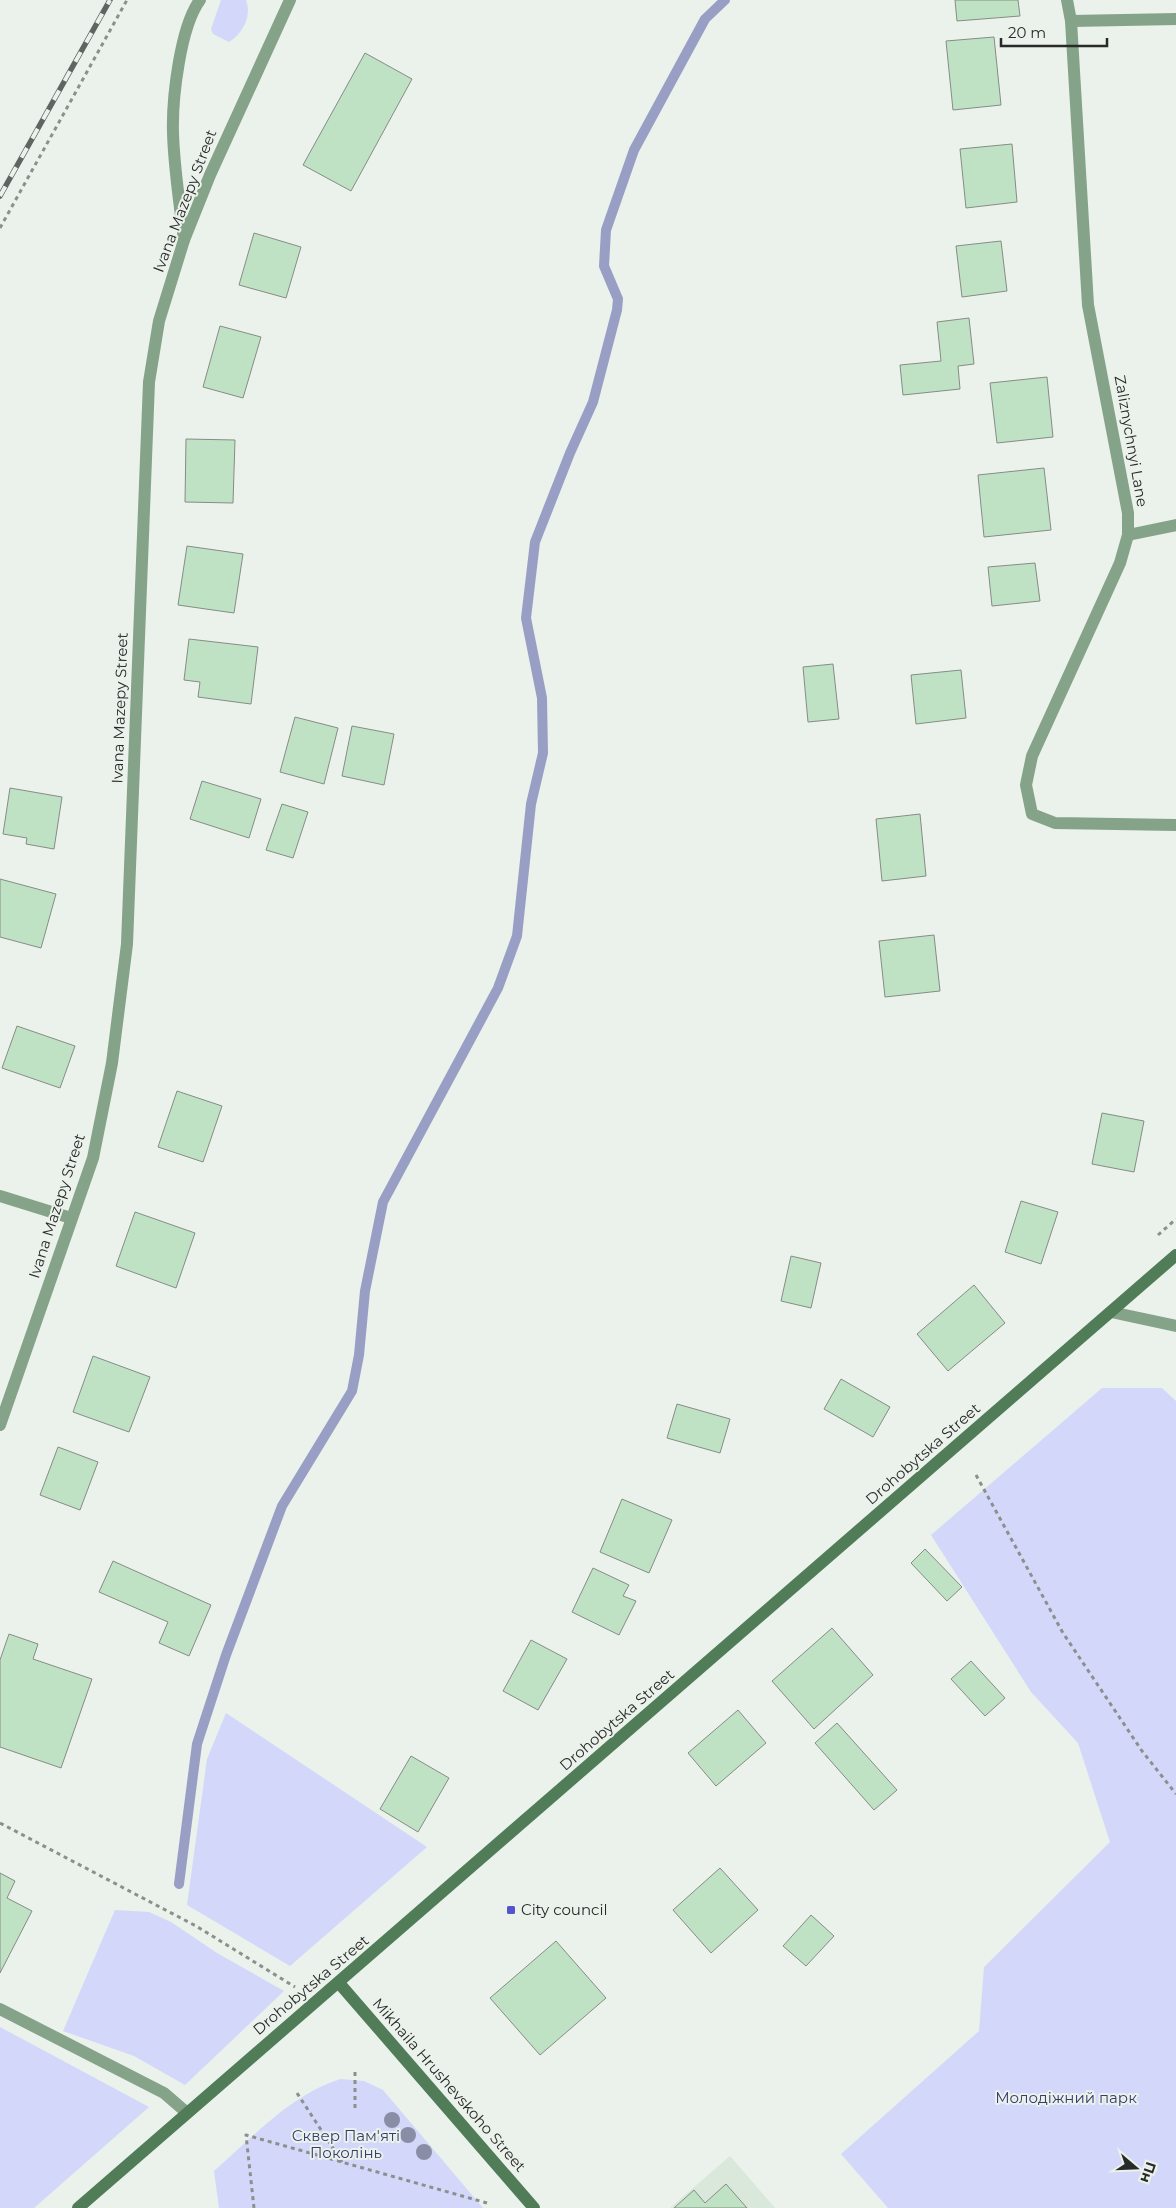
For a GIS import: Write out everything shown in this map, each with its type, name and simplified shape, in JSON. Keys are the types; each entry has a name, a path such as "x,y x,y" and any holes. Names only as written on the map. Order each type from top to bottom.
{"street":[{"path":"184,240 173,133 183,37 193,10 200,0"},
{"name":"Ivana Mazepy Street","path":"0,1425 93,1158 112,1063 127,944 149,382 159,322 184,240 210,175 290,0"},
{"name":"Zaliznychnyi Lane","path":"1067,0 1071,21 1088,305 1128,513 1128,535 1120,563 1032,756 1026,785 1032,814 1055,823 1176,825"},
{"path":"1071,21 1176,19"},
{"path":"1128,535 1176,526"},
{"path":"0,1196 71,1218"},
{"name":"Drohobytska Street","path":"78,2208 186,2112 339,1983 1176,1255"},
{"path":"1111,1312 1176,1326"},
{"name":"Mikhaila Hrushevskoho Street","path":"339,1983 534,2208"},
{"path":"0,2009 164,2093 186,2112"}],"path":[{"path":"0,228 128,0"},
{"path":"976,1475 1063,1633 1142,1751 1176,1794"},
{"path":"0,1823 196,1926 298,1989"},
{"path":"355,2072 355,2108"},
{"path":"297,2093 342,2163"},
{"path":"254,2208 246,2135 487,2203"}],"shaded area":[{"path":"730,2156 775,2208 670,2208"}],"green space":[{"path":"221,0 246,0 248,6 245,24 229,42 213,34 211,29"},
{"name":"Молодіжний парк","path":"1102,1388 1162,1388 1176,1401 1176,2208 888,2208 841,2154 979,2031 984,1967 1110,1842 1078,1743 1031,1692 931,1535"},
{"path":"226,1713 427,1847 290,1966 187,1905 207,1759"},
{"path":"115,1910 149,1912 171,1922 217,1953 284,1991 185,2085 134,2056 63,2031"},
{"path":"0,2027 149,2107 34,2208 0,2208"},
{"name":"Сквер Пам'яті Поколінь","path":"341,2079 364,2081 383,2090 483,2208 219,2208 214,2171 289,2106 305,2095"}],"building":[{"path":"955,0 1018,0 1020,16 957,21"},
{"path":"994,37 1001,105 953,110 946,41"},
{"path":"365,53 412,79 351,191 303,165"},
{"path":"1012,144 1017,202 966,208 960,149"},
{"path":"254,233 301,247 286,298 239,285"},
{"path":"1001,241 1007,291 962,297 956,246"},
{"path":"969,318 974,364 958,366 960,389 903,395 900,365 941,361 937,322"},
{"path":"220,326 261,337 243,398 203,387"},
{"path":"1047,377 1053,437 997,443 990,383"},
{"path":"186,439 235,440 233,503 185,502"},
{"path":"1044,468 1051,530 984,537 978,475"},
{"path":"187,546 243,554 234,613 178,605"},
{"path":"1035,563 1040,601 992,606 988,567"},
{"path":"189,639 258,647 251,704 198,697 200,682 184,680"},
{"path":"833,664 839,719 808,722 803,667"},
{"path":"961,670 966,718 916,724 911,675"},
{"path":"295,717 338,728 324,784 280,772"},
{"path":"352,726 394,734 384,785 342,776"},
{"path":"202,781 261,799 249,838 190,819"},
{"path":"10,788 62,797 54,849 26,844 27,838 3,834"},
{"path":"282,804 308,812 293,858 266,850"},
{"path":"920,814 926,876 882,881 876,819"},
{"path":"0,879 56,894 41,948 0,937"},
{"path":"934,935 940,991 885,997 879,941"},
{"path":"17,1026 75,1046 60,1088 2,1068"},
{"path":"177,1091 222,1106 203,1162 158,1147"},
{"path":"1102,1113 1144,1121 1134,1172 1092,1164"},
{"path":"1021,1201 1058,1212 1041,1264 1005,1252"},
{"path":"135,1212 195,1233 176,1288 116,1266"},
{"path":"791,1256 821,1263 811,1308 781,1301"},
{"path":"974,1285 1005,1323 948,1371 917,1334"},
{"path":"93,1356 150,1377 129,1432 73,1412"},
{"path":"841,1379 890,1407 873,1437 824,1409"},
{"path":"677,1404 730,1419 720,1453 667,1438"},
{"path":"58,1447 98,1462 80,1510 40,1495"},
{"path":"622,1499 672,1520 649,1573 600,1552"},
{"path":"925,1549 962,1587 947,1601 911,1563"},
{"path":"113,1561 211,1605 189,1656 159,1643 168,1622 99,1592"},
{"path":"593,1568 629,1585 623,1596 636,1601 619,1635 572,1612"},
{"path":"832,1628 873,1675 814,1729 772,1681"},
{"path":"9,1634 38,1644 33,1659 92,1679 61,1768 0,1747 0,1660"},
{"path":"531,1640 567,1659 538,1710 503,1691"},
{"path":"971,1661 1005,1698 985,1716 951,1679"},
{"path":"738,1710 766,1743 716,1786 688,1753"},
{"path":"837,1723 897,1790 874,1810 815,1743"},
{"path":"411,1756 449,1778 418,1832 380,1809"},
{"path":"720,1868 758,1910 711,1953 673,1910"},
{"path":"0,1873 15,1881 7,1898 32,1911 0,1973"},
{"path":"811,1915 834,1936 806,1966 783,1946"},
{"path":"556,1941 606,1998 540,2055 490,1998"},
{"path":"726,2184 747,2208 674,2208 694,2190 705,2203"}],"waterway":[{"path":"179,1884 197,1744 226,1655 282,1506 352,1391 359,1355 365,1291 383,1202 498,988 517,936 531,804 543,753 542,698 526,618 535,542 570,453 593,402 617,310 618,299 604,266 606,230 634,150 705,19 725,0"}],"railway":[{"path":"0,196 110,0"}],"place":[{"name":"City council","path":"511,1910"}]}
